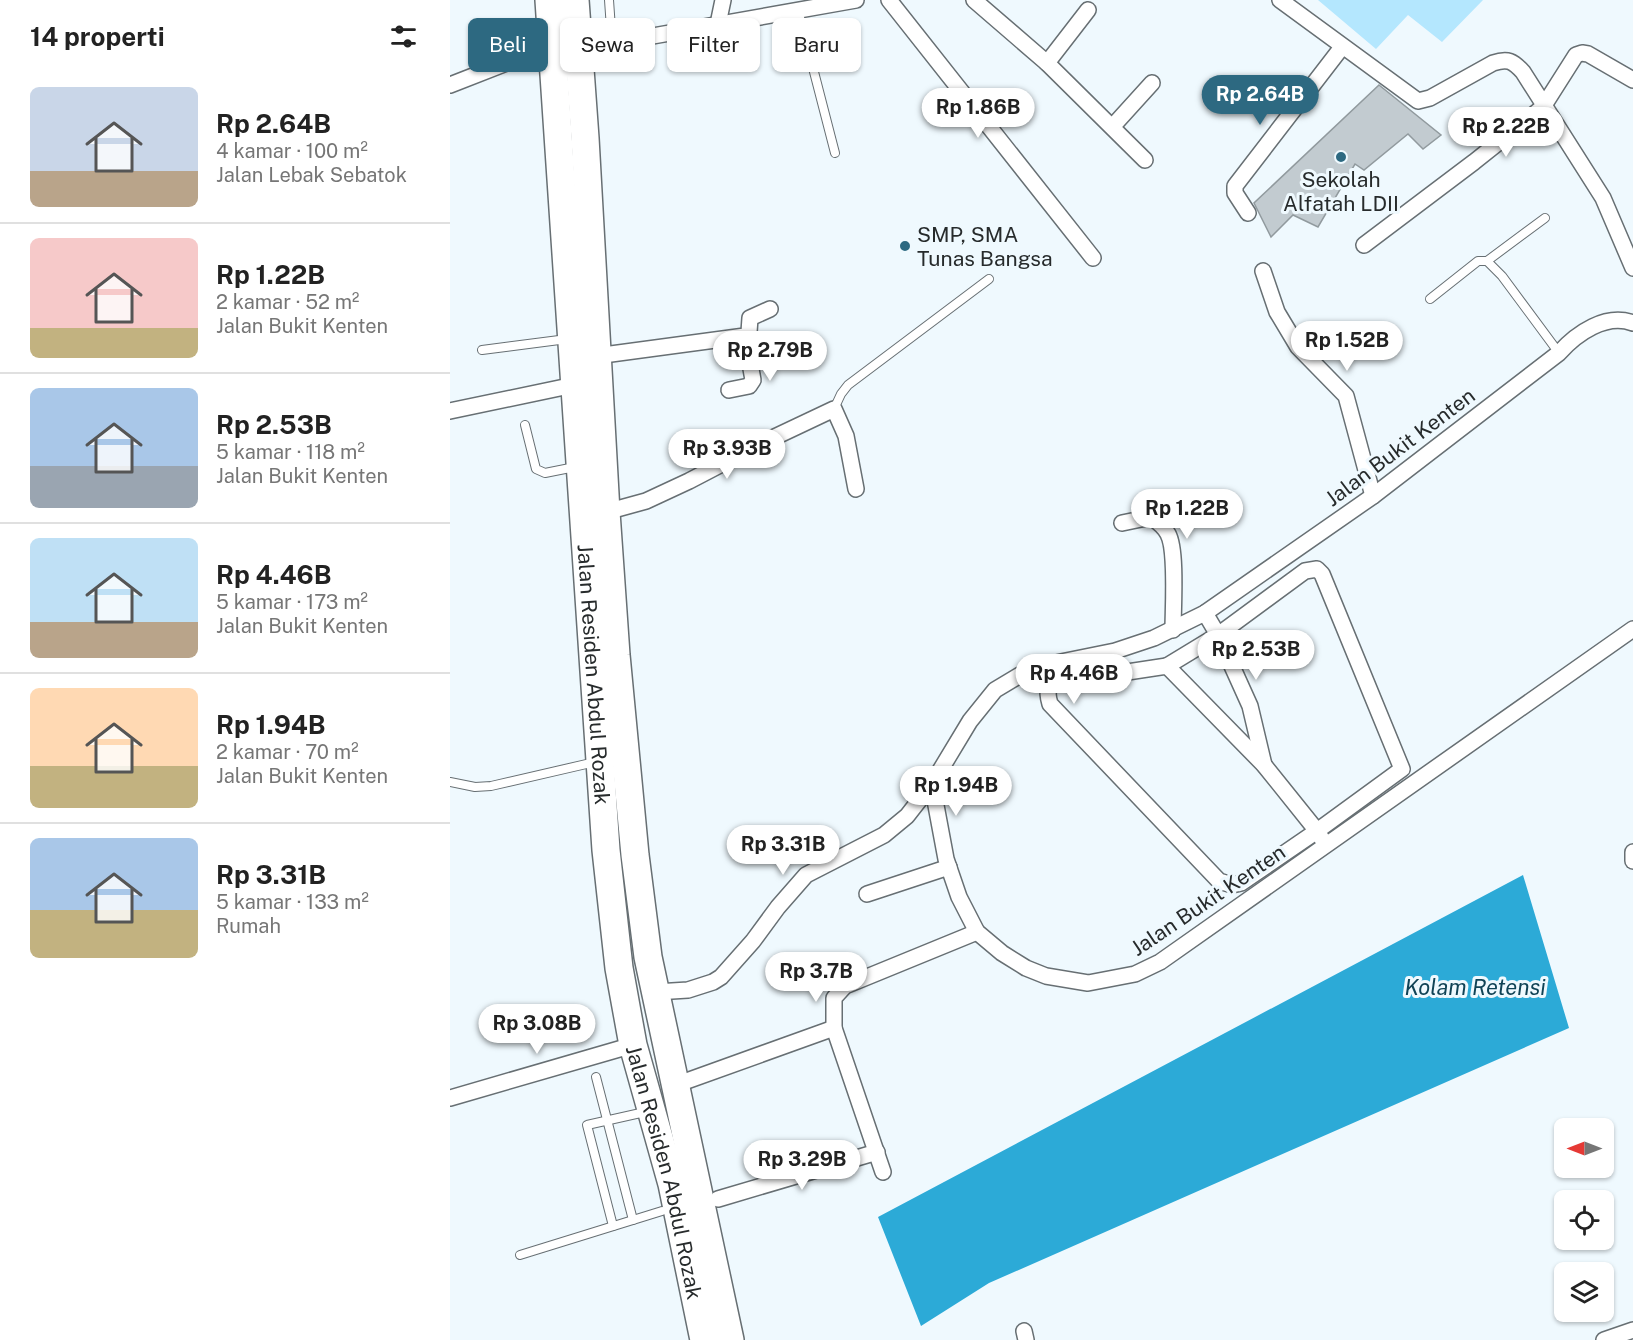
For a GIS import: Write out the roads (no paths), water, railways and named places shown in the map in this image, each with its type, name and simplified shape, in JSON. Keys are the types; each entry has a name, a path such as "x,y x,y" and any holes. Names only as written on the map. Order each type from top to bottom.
{"highway":[{"name":"Jalan Residen Abdul Rozak","path":"549,0 606,850 619,968 636,1055 672,1184 704,1340"},
{"name":"Jalan Residen Abdul Rozak","path":"575,0 576,18"},
{"name":"Jalan Residen Abdul Rozak","path":"580,72 606,512 616,655 635,855 648,957 730,1340"},
{"path":"668,1050 712,1170 749,1340"},
{"path":"636,1055 662,1211 688,1340"}],"street":[{"path":"719,18 723,0"},
{"path":"752,18 856,0"},
{"path":"889,0 1093,258"},
{"path":"974,0 1047,63 1145,160"},
{"path":"1281,0 1418,101 1430,98 1465,80 1489,64 1504,59 1513,62 1523,72 1543,107 1603,198 1633,268"},
{"path":"1047,63 1088,10"},
{"path":"1248,213 1236,194 1235,186 1342,47"},
{"path":"450,85 509,62 552,52"},
{"path":"1364,245 1543,107 1572,59 1578,54 1588,54 1633,80"},
{"path":"1113,126 1152,83"},
{"path":"1263,271 1277,312 1298,347 1346,396 1373,496"},
{"path":"596,356 745,336 749,332 750,318 770,309"},
{"name":"Jalan Bukit Kenten","path":"1633,323 1621,320 1602,321 1567,344 1559,353 1373,496 1205,613 1154,638 1114,651 1041,666 995,690 970,721 932,784 949,867 960,897 977,932 1002,953 1026,968 1046,976 1088,983 1135,974 1160,962 1633,629"},
{"path":"729,390 749,386 753,380 745,336"},
{"path":"450,411 574,385"},
{"path":"606,512 646,501 834,409 846,436 856,489"},
{"path":"1122,523 1151,518 1162,524 1169,536 1173,566 1173,630"},
{"path":"1317,569 1322,574 1402,769 1241,883 1232,885 1223,883 1050,704 1048,698 1050,685 1055,683 1167,666 1218,635 1305,571 1317,569"},
{"path":"1205,613 1218,635 1250,706 1264,765"},
{"path":"1167,666 1264,765 1326,845"},
{"path":"656,992 688,990 721,977 806,875 884,835 908,816 932,784"},
{"path":"1633,852 1633,861"},
{"path":"867,894 949,867"},
{"path":"883,1172 834,1028 834,998 845,986 977,932"},
{"path":"681,1083 834,1028"},
{"path":"450,1098 636,1055"},
{"path":"718,1199 877,1152"},
{"path":"1604,1340 1633,1330"}],"lane":[{"path":"609,0 610,18"},
{"path":"798,10 835,153"},
{"path":"1430,299 1478,261 1487,261 1545,218"},
{"path":"1487,261 1502,276 1559,353"},
{"path":"834,409 848,385 988,279"},
{"path":"482,350 572,338"},
{"path":"525,425 536,469 545,472 580,466"},
{"path":"450,782 475,787 491,786 600,762"},
{"path":"596,1077 633,1220"},
{"path":"613,1226 587,1125 645,1112"},
{"path":"520,1255 662,1211"}],"water":[{"name":"Kolam Retensi","path":"1523,875 1569,1028 989,1283 921,1326 878,1217"}],"place":[{"name":"Sekolah Alfatah LDII","path":"1341,157"},
{"name":"SMP, SMA Tunas Bangsa","path":"905,246"}]}
